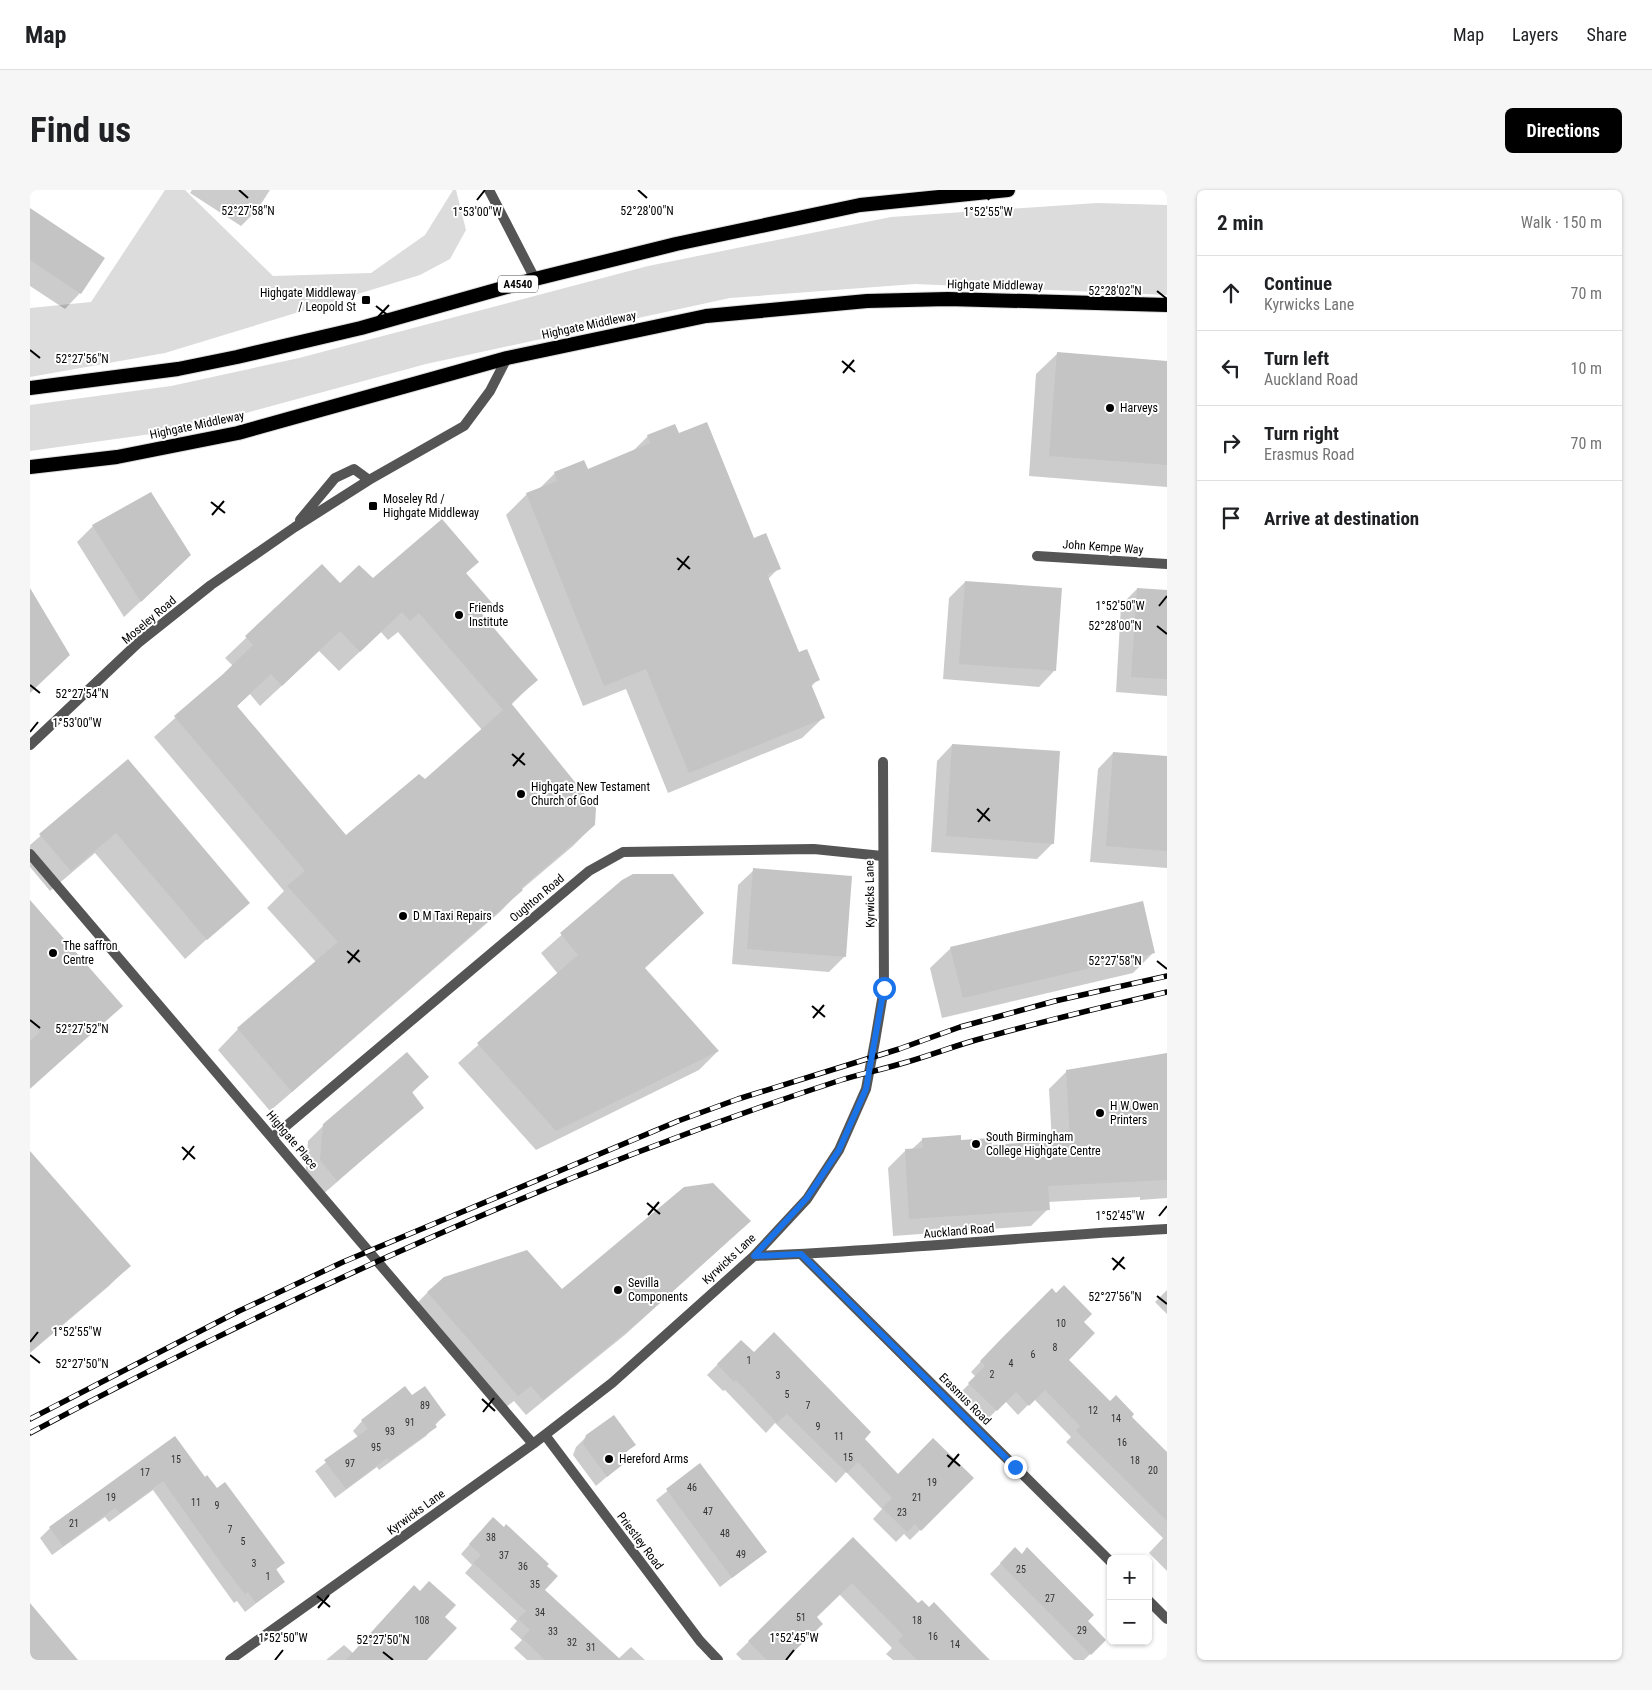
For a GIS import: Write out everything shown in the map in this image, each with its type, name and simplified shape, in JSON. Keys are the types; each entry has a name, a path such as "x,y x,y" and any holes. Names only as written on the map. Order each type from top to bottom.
{"highway":[{"name":"A4540","path":"30,388 178,369 237,357 361,328 535,279 676,244 860,205 1008,190"},
{"name":"Highgate Middleway","path":"30,467 117,457 238,433 507,358 706,316 866,302 948,299 1167,305"}],"street":[{"path":"488,190 535,279"},
{"name":"Moseley Road","path":"30,745 138,643 211,584 369,480 464,426 490,391 507,358"},
{"name":"Moseley Road","path":"295,527 335,478 354,469 369,480"},
{"name":"John Kempe Way","path":"1037,556 1167,564"},
{"name":"Kyrwicks Lane","path":"230,1660 533,1444 612,1383 754,1256 807,1198 839,1150 866,1089 884,988 883,762"},
{"name":"Oughton Road","path":"273,1137 589,871 623,852 814,849 882,856"},
{"name":"Highgate Place","path":"30,854 533,1444"},
{"name":"Auckland Road","path":"754,1256 843,1253 1050,1236 1167,1230"},
{"name":"Erasmus Road","path":"801,1254 1107,1558"},
{"name":"Priestley Road","path":"545,1434 700,1641 718,1660"},
{"path":"1152,1604 1167,1619"}],"shaded area":[{"path":"165,190 185,190 273,276 371,273 425,235 453,190 456,190 466,230 450,259 420,275 165,353 30,377 30,308 91,302"},
{"path":"1097,203 1167,205 1167,295 915,284 730,298 426,364 187,429 30,451 30,405 171,386 299,358 648,266 891,217"}],"building":[{"path":"30,208 105,258 81,294 30,260"},
{"name":"Harveys","path":"1057,352 1167,361 1167,465 1049,456"},
{"path":"707,422 754,538 766,533 781,569 767,574 799,652 807,649 820,680 811,684 825,718 689,773 646,669 604,686 526,493 557,481 554,472 584,460 588,469 650,443 647,435 675,424 679,433"},
{"path":"151,492 191,555 141,602 92,525"},
{"path":"442,519 479,562 466,573 493,604 482,614 538,680 511,703 596,808 595,825 521,888 523,890 292,1092 237,1028 338,942 287,886 305,871 174,716 222,675 253,645 245,636 322,564 340,583 359,565 373,578","holes":["402,612 410,621 419,613 503,710 425,779 419,774 346,835 237,706 271,674 282,686 340,631 360,652"]},
{"path":"965,581 1062,588 1056,671 959,664"},
{"path":"30,588 70,655 30,693"},
{"path":"1137,588 1167,590 1167,679 1131,677"},
{"path":"952,744 1060,751 1054,844 946,836"},
{"path":"1113,752 1167,756 1167,851 1106,846"},
{"path":"128,759 250,903 207,940 116,833 71,871 39,834"},
{"path":"753,868 852,876 846,957 747,949"},
{"path":"633,874 673,874 704,913 645,968 719,1051 556,1131 477,1043 578,955 560,933 622,880"},
{"name":"The saffron Centre","path":"30,900 123,1006 30,1088 30,1041 40,1032 30,1020"},
{"path":"1143,901 1155,953 963,998 950,947"},
{"path":"407,1052 429,1077 412,1092 424,1108 337,1181 320,1160 323,1124"},
{"path":"1167,1053 1167,1180 1048,1186 1050,1210 909,1219 905,1149 923,1148 922,1138 961,1135 961,1140 991,1138 992,1145 1070,1139 1066,1070"},
{"path":"30,1151 131,1266 30,1352"},
{"name":"Sevilla Components","path":"713,1183 751,1221 643,1318 543,1400 531,1386 518,1396 427,1292 444,1277 527,1250 562,1289 684,1187"},
{"path":"1064,1285 1092,1314 1084,1322 1095,1333 1069,1360 1110,1401 1116,1395 1134,1414 1132,1417 1167,1452 1167,1521 1076,1431 1080,1426 1045,1390 1029,1406 1016,1392 997,1411 968,1383 985,1366 980,1361 1001,1339 1052,1288 1056,1293"},
{"path":"774,1332 871,1432 865,1439 898,1474 933,1438 974,1478 921,1531 915,1524 907,1532 882,1508 892,1498 858,1462 847,1473 787,1414 777,1423 736,1380 734,1382 717,1364 741,1340 754,1352"},
{"path":"405,1386 412,1395 425,1386 446,1415 435,1424 437,1427 389,1461 387,1458 346,1489 324,1460 368,1429 361,1420"},
{"name":"Hereford Arms","path":"614,1415 636,1445 621,1455 626,1462 607,1477 583,1444 586,1435"},
{"path":"175,1436 205,1477 207,1475 217,1488 225,1482 285,1563 276,1569 285,1582 256,1603 248,1592 245,1594 223,1566 163,1481 120,1513 115,1508 63,1546 49,1527"},
{"path":"700,1463 767,1552 732,1578 666,1489"},
{"path":"493,1517 504,1527 506,1524 549,1564 547,1566 558,1576 545,1590 621,1660 545,1660 522,1638 530,1630 518,1619 526,1611 473,1563 481,1555 469,1544"},
{"path":"853,1537 918,1603 922,1600 929,1607 934,1602 989,1660 917,1660 898,1641 903,1635 852,1583 817,1617 823,1624 785,1660 767,1660 748,1641"},
{"path":"1015,1547 1022,1554 1027,1547 1094,1615 1088,1621 1106,1640 1091,1655 1000,1563"},
{"path":"429,1581 456,1605 445,1617 457,1628 427,1660 346,1660 414,1585 420,1591"},
{"path":"30,1603 78,1660 30,1660"}],"railway":[{"path":"30,1419 239,1311 343,1262 678,1121 738,1099 899,1049 960,1027 1055,1001 1167,976"},
{"path":"30,1433 227,1332 327,1285 530,1195 633,1154 841,1080 1000,1033 1167,992"}],"place":[{"name":"Highgate Middleway / Leopold St","path":"366,300"},
{"name":"Harveys","path":"1110,408"},
{"name":"Moseley Rd / Highgate Middleway","path":"373,506"},
{"name":"Friends Institute","path":"459,615"},
{"name":"Highgate New Testament Church of God","path":"521,794"},
{"name":"D M Taxi Repairs","path":"403,916"},
{"name":"The saffron Centre","path":"53,953"},
{"name":"H W Owen Printers","path":"1100,1113"},
{"name":"South Birmingham College Highgate Centre","path":"976,1144"},
{"name":"Sevilla Components","path":"618,1290"},
{"name":"Hereford Arms","path":"609,1459"}],"route":[{"path":"884,988 866,1089 839,1150 807,1198 754,1256 801,1254 1015,1467"}]}
